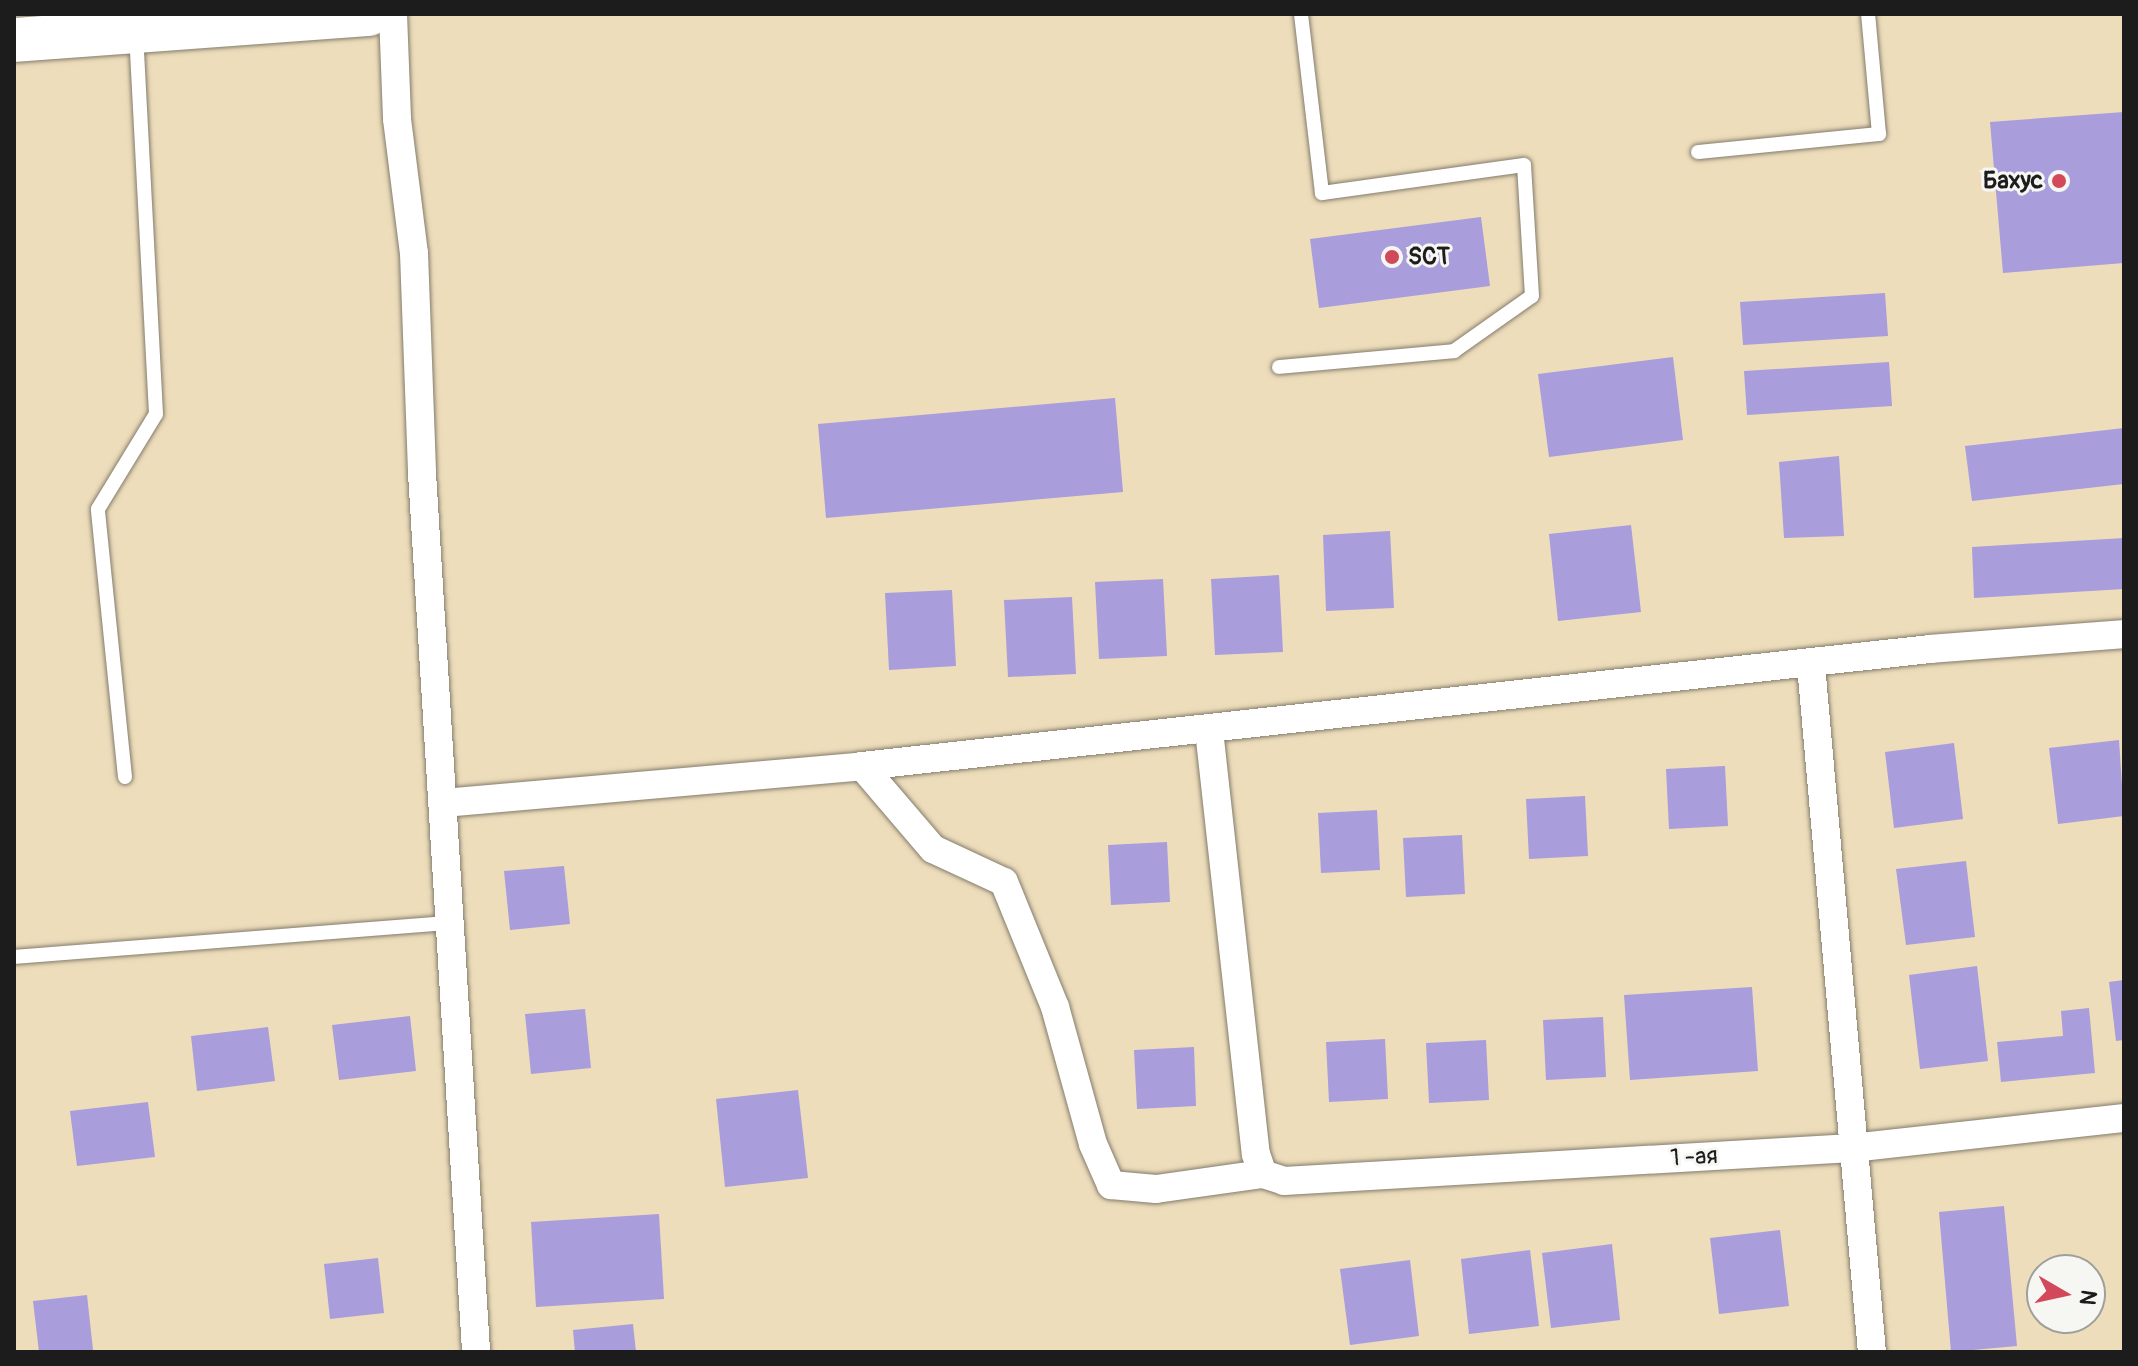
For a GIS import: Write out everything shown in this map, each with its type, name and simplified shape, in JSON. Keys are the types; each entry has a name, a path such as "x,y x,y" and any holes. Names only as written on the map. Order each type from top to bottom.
{"highway":[{"path":"14,40 369,14"}],"street":[{"path":"393,14 397,119 414,253 422,473 476,1352"},
{"path":"443,803 862,766 1811,665 1930,649 2124,634"},
{"path":"1811,665 1872,1352"},
{"path":"1209,730 1256,1154 1263,1174"},
{"name":"1 -ая","path":"862,766 933,849 1004,882 1055,1007 1093,1144 1111,1185 1156,1189 1263,1174 1284,1181 1852,1148 2124,1118"}],"lane":[{"path":"1279,367 1454,351 1532,296 1524,165 1322,193 1301,14"},
{"path":"1698,152 1879,134 1868,14"},
{"path":"125,777 98,509 156,414 135,29"},
{"path":"14,957 450,923"}],"building":[{"path":"2124,112 2124,263 2003,273 1990,122"},
{"path":"1481,217 1490,286 1319,308 1310,239"},
{"path":"1885,293 1888,336 1743,345 1740,302"},
{"path":"1673,357 1683,440 1549,457 1538,374"},
{"path":"1889,362 1892,406 1747,415 1744,371"},
{"path":"1115,398 1123,492 826,518 818,424"},
{"path":"2124,428 2124,484 1972,501 1965,446"},
{"path":"1839,456 1844,536 1784,538 1779,462"},
{"path":"1631,525 1641,612 1558,621 1549,534"},
{"path":"1390,531 1394,608 1326,611 1323,535"},
{"path":"2124,538 2124,589 1974,598 1972,547"},
{"path":"1279,575 1283,652 1215,655 1211,579"},
{"path":"1163,579 1167,656 1099,659 1095,582"},
{"path":"952,590 956,666 889,670 885,593"},
{"path":"1072,597 1076,674 1008,677 1004,600"},
{"path":"2119,740 2124,816 2058,824 2049,748"},
{"path":"1954,743 1963,819 1894,828 1885,752"},
{"path":"1725,766 1728,826 1669,829 1666,769"},
{"path":"1585,796 1588,856 1529,859 1526,799"},
{"path":"1377,810 1380,870 1321,873 1318,813"},
{"path":"1462,835 1465,894 1406,897 1403,838"},
{"path":"1167,842 1170,902 1111,905 1108,845"},
{"path":"1966,861 1975,937 1906,945 1896,869"},
{"path":"564,866 570,924 510,930 504,871"},
{"path":"1977,966 1988,1061 1920,1069 1909,975"},
{"path":"2124,980 2124,1040 2116,1041 2109,982"},
{"path":"1752,987 1758,1071 1630,1080 1624,995"},
{"path":"2089,1008 2095,1073 2001,1082 1997,1042 2063,1036 2061,1011"},
{"path":"585,1009 591,1068 531,1074 525,1014"},
{"path":"410,1016 416,1071 339,1080 332,1025"},
{"path":"1603,1017 1606,1077 1546,1080 1543,1020"},
{"path":"268,1027 275,1081 197,1091 191,1036"},
{"path":"1385,1039 1388,1099 1329,1102 1326,1042"},
{"path":"1486,1040 1489,1100 1429,1103 1426,1043"},
{"path":"1194,1047 1196,1106 1137,1109 1134,1050"},
{"path":"798,1090 808,1178 725,1187 716,1099"},
{"path":"148,1102 155,1157 77,1166 70,1111"},
{"path":"2004,1206 2017,1346 1951,1352 1939,1212"},
{"path":"659,1214 664,1299 536,1307 531,1222"},
{"path":"1780,1230 1789,1306 1719,1314 1710,1238"},
{"path":"1612,1244 1620,1320 1551,1328 1542,1253"},
{"path":"1530,1250 1539,1326 1469,1334 1461,1259"},
{"path":"378,1258 384,1313 330,1319 324,1264"},
{"path":"1410,1260 1419,1336 1350,1345 1340,1269"},
{"path":"87,1295 93,1350 39,1352 33,1301"},
{"path":"633,1324 636,1352 575,1352 573,1330"}],"place":[{"name":"Бахус","path":"2059,181"},
{"name":"SCT","path":"1392,257"}]}
